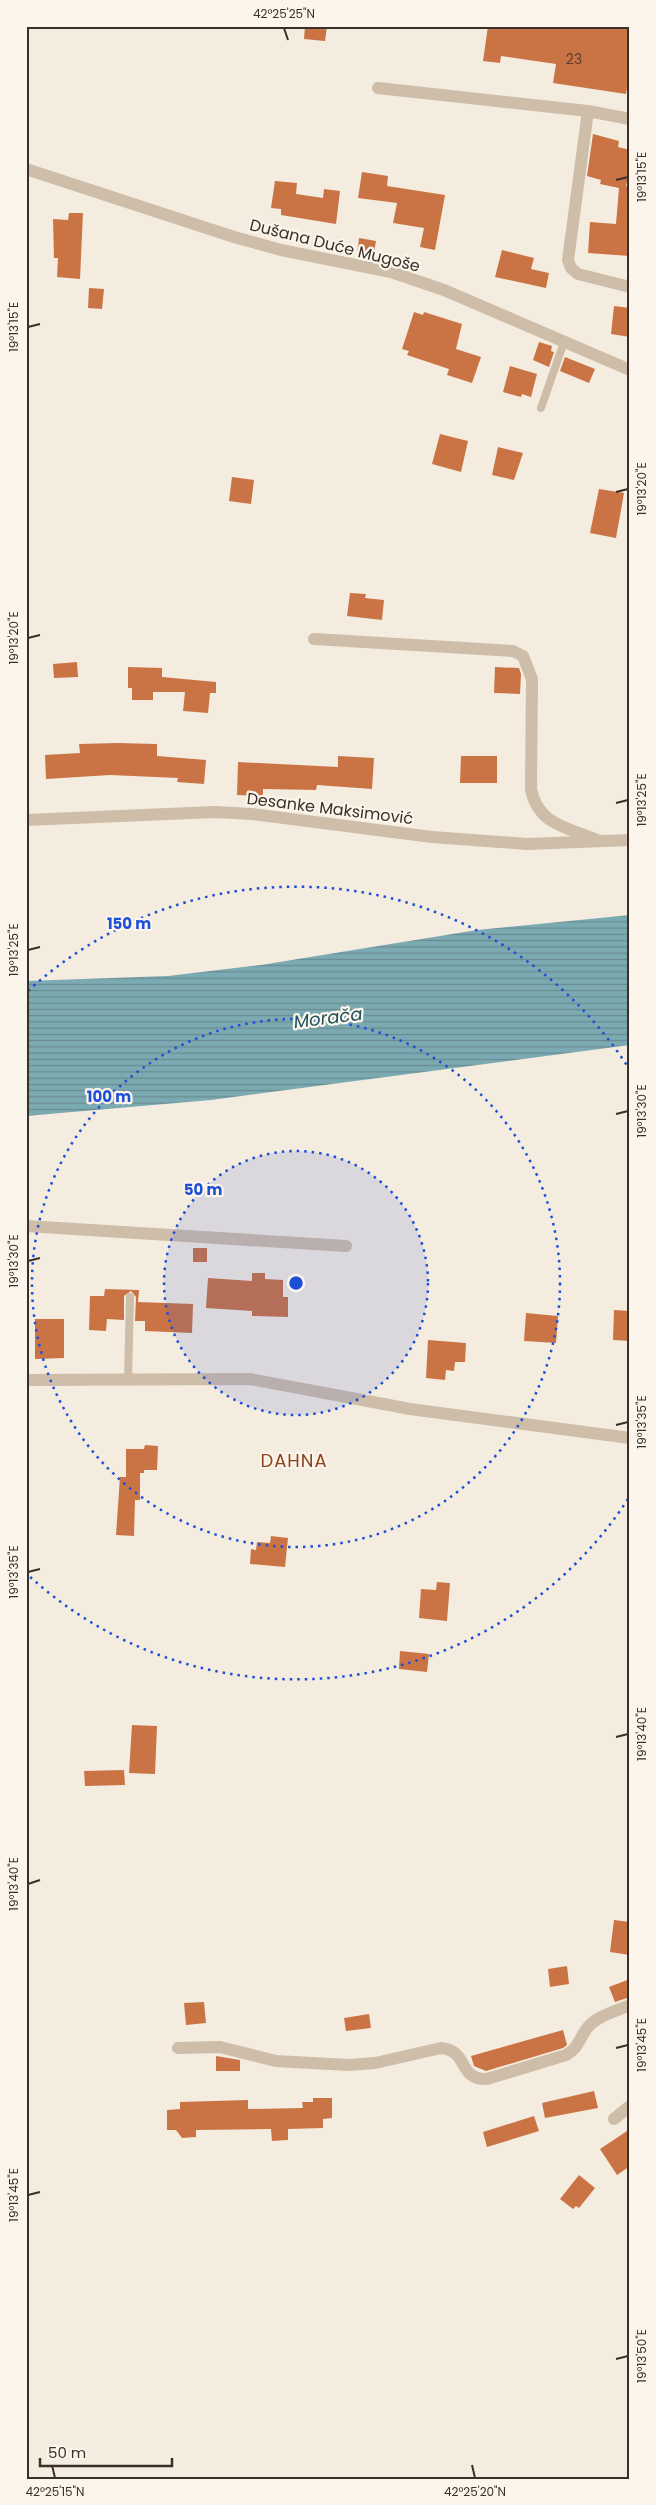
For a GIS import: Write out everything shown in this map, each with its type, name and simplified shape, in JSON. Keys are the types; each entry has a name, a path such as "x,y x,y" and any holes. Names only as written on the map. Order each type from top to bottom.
{"street":[{"path":"378,88 588,111 630,119"},
{"path":"588,111 568,260 571,268 578,274 630,287"},
{"name":"Dušana Duće Mugoše","path":"26,169 234,237 282,250 391,272 444,290 630,370"},
{"path":"314,639 513,651 523,656 532,678 531,789 534,804 541,815 602,842"},
{"name":"Desanke Maksimović","path":"26,820 215,812 252,814 482,841 527,844 630,840"},
{"path":"26,1226 346,1246"},
{"path":"26,1380 250,1379 410,1409 630,1438"},
{"path":"178,2048 220,2046 276,2061 348,2065 375,2063 441,2048 450,2049 457,2053 469,2074 479,2079 486,2079 566,2055 575,2050 588,2027 600,2018 630,2005"},
{"path":"614,2119 630,2106"}],"lane":[{"path":"541,408 564,342"},
{"path":"128,1380 130,1297"}],"water":[{"name":"Morača","path":"630,915 630,1045 211,1100 26,1116 26,981 168,976 261,965 477,930"}],"building":[{"path":"305,26 327,26 325,41 304,39"},
{"path":"488,26 630,27 630,68 626,94 553,83 556,64 501,56 500,63 483,61"},
{"path":"593,134 619,141 618,147 630,150 630,170 626,186 630,186 630,256 588,253 590,222 616,224 619,188 600,184 601,180 587,176"},
{"path":"362,172 388,176 387,186 445,195 435,250 420,247 424,228 393,223 397,203 358,198"},
{"path":"275,181 297,183 296,194 323,198 324,189 340,191 336,224 281,215 281,209 271,208"},
{"path":"69,213 83,213 80,279 57,277 58,258 54,258 53,219 68,220"},
{"path":"359,238 376,241 373,258 357,255"},
{"path":"502,250 534,258 531,269 549,273 546,288 495,277"},
{"path":"89,288 104,289 102,309 88,308"},
{"path":"614,306 630,308 630,337 611,334"},
{"path":"414,312 423,315 424,312 462,324 456,349 481,357 472,383 447,375 449,369 407,355 409,351 402,349"},
{"path":"539,342 552,346 551,351 554,352 549,367 533,360"},
{"path":"565,357 595,369 589,383 560,371"},
{"path":"510,366 537,374 531,397 522,394 521,397 503,392"},
{"path":"440,434 468,441 461,472 432,464"},
{"path":"498,447 523,453 514,480 492,475"},
{"path":"232,477 254,480 251,504 229,501"},
{"path":"599,489 624,493 616,538 590,533"},
{"path":"350,593 366,594 365,598 384,600 382,620 347,616"},
{"path":"77,662 78,677 54,678 53,664"},
{"path":"128,667 162,668 162,677 216,682 216,693 210,693 208,713 183,711 185,692 153,692 153,700 132,700 132,688 128,688"},
{"path":"495,667 519,668 521,674 520,694 494,693"},
{"path":"79,744 157,744 157,756 206,760 204,784 177,782 178,778 110,775 46,779 45,755 80,753"},
{"path":"338,756 374,758 372,789 317,785 316,790 263,789 263,796 237,795 238,762 338,767"},
{"path":"461,756 497,756 497,783 460,783"},
{"path":"193,1248 207,1248 207,1262 193,1262"},
{"path":"252,1273 265,1273 265,1279 283,1280 283,1297 288,1297 288,1317 252,1316 252,1311 206,1308 208,1278 252,1281"},
{"path":"105,1289 139,1290 138,1302 193,1304 192,1333 145,1331 145,1321 135,1321 136,1297 131,1291 124,1296 124,1320 107,1319 106,1331 89,1330 90,1296 104,1296"},
{"path":"614,1310 630,1311 630,1341 613,1340"},
{"path":"526,1313 558,1316 556,1343 524,1341"},
{"path":"35,1319 64,1319 64,1358 35,1359"},
{"path":"428,1340 466,1343 465,1362 455,1362 454,1371 446,1370 445,1380 426,1378"},
{"path":"145,1445 158,1446 157,1470 144,1470 144,1473 140,1473 140,1500 135,1500 134,1536 116,1535 120,1477 126,1477 126,1449 144,1449"},
{"path":"271,1536 288,1538 285,1567 250,1564 251,1549 256,1550 257,1542 270,1543"},
{"path":"437,1582 450,1583 447,1621 419,1618 421,1589 436,1590"},
{"path":"400,1651 429,1654 427,1672 399,1669"},
{"path":"132,1725 157,1726 155,1774 129,1773"},
{"path":"124,1770 125,1785 85,1786 84,1771"},
{"path":"614,1920 630,1922 630,1955 610,1952"},
{"path":"567,1966 569,1984 550,1987 548,1969"},
{"path":"630,1979 630,1997 615,2002 609,1987"},
{"path":"204,2002 206,2023 186,2025 184,2003"},
{"path":"369,2014 371,2028 346,2031 344,2018"},
{"path":"563,2030 567,2045 563,2048 486,2071 474,2066 471,2056"},
{"path":"216,2056 240,2060 240,2071 216,2071"},
{"path":"594,2091 598,2108 545,2118 542,2103"},
{"path":"313,2098 332,2098 332,2118 323,2119 323,2128 288,2129 288,2140 272,2141 271,2129 196,2130 196,2137 182,2138 176,2130 167,2130 167,2110 180,2109 180,2102 248,2100 248,2109 303,2108 302,2102 313,2102"},
{"path":"534,2116 539,2131 487,2147 483,2132"},
{"path":"630,2129 630,2166 617,2175 600,2149"},
{"path":"579,2175 595,2188 579,2208 576,2206 573,2209 560,2199"}],"district":[{"name":"DAHNA","path":"294,1461"}]}
